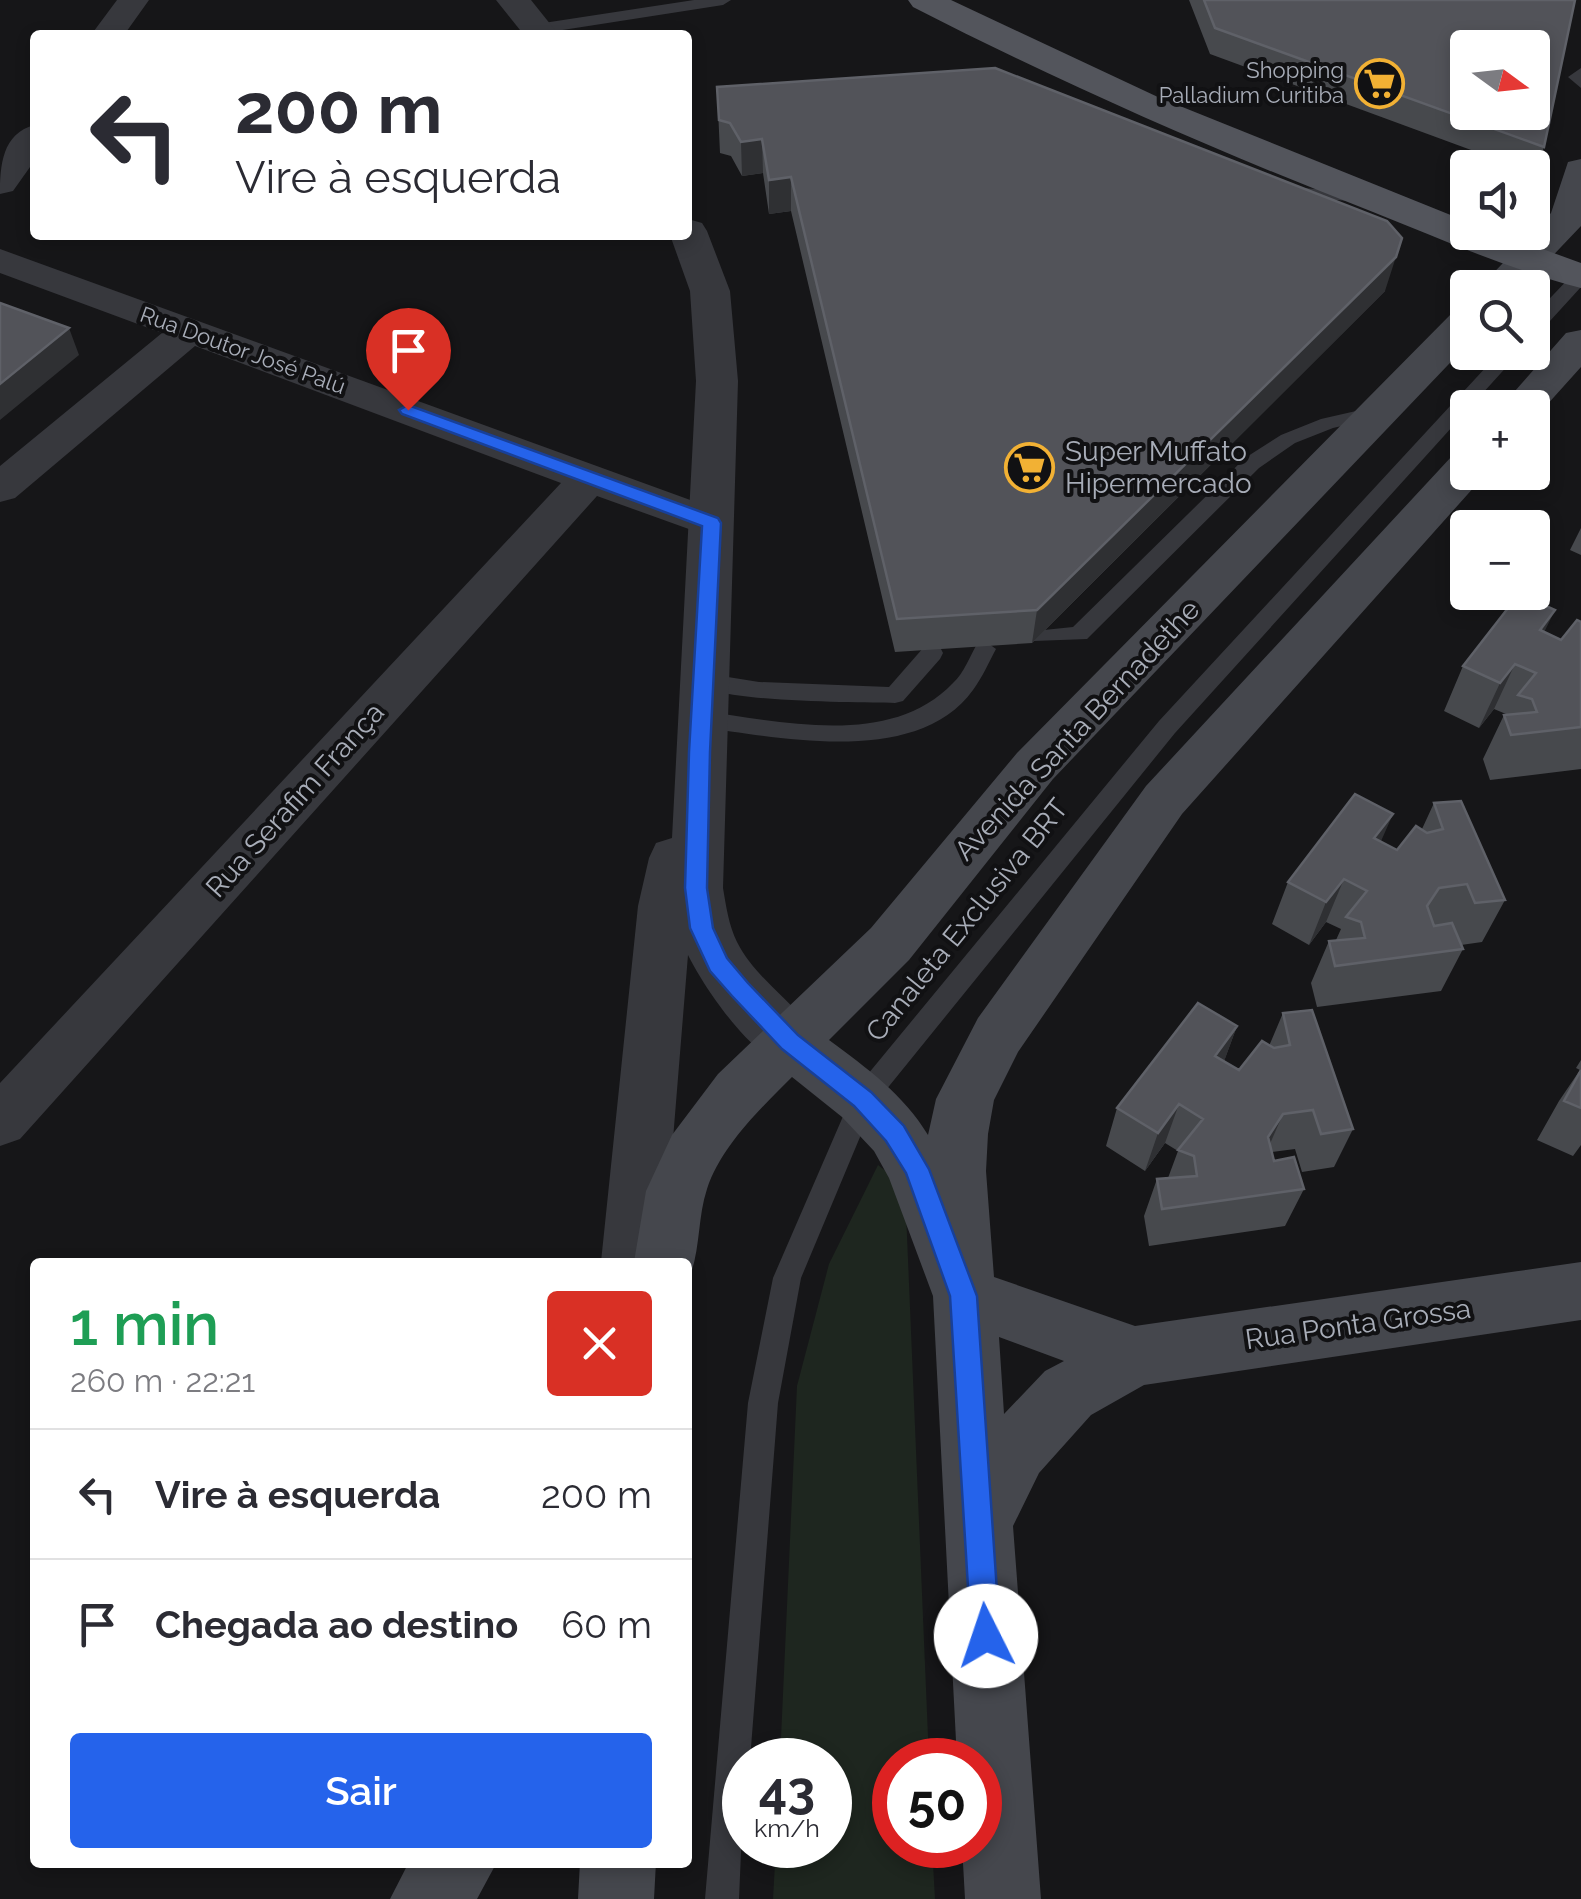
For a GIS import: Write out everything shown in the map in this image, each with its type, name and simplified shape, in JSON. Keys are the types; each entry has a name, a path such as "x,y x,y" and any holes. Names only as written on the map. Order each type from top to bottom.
{"main road":[{"path":"925,0 1117,93 1368,198 1581,276"},
{"path":"1516,270 1569,216 1581,170"},
{"name":"Avenida Santa Bernadethe","path":"666,1258 676,1191 693,1153 739,1092 890,944 1035,766 1450,338"},
{"path":"1537,390 1581,342"},
{"path":"1003,1899 956,1171 965,1099 998,1035 1164,800 1450,486"},
{"path":"790,1042 863,1099 895,1133 916,1169 964,1296"},
{"name":"Rua Ponta Grossa","path":"978,1524 1016,1450 1068,1392 1135,1356 1581,1291"},
{"name":"Rua Ponta Grossa","path":"964,1296 1135,1356"},
{"path":"428,1899 454,1868"},
{"path":"616,1899 618,1868"}],"street":[{"path":"111,30 133,0"},
{"path":"513,0 538,30"},
{"path":"0,183 30,142"},
{"path":"691,240 710,291 716,338 696,888 702,928 718,964 790,1042"},
{"name":"Rua Doutor José Palú","path":"0,260 712,523"},
{"path":"0,488 190,330"},
{"name":"Rua Serafim França","path":"0,1122 590,477"},
{"path":"632,1258 665,906 701,717"}],"lane":[{"path":"616,0 633,16"},
{"path":"552,30 723,0"},
{"path":"1581,73 1576,76 1581,83"},
{"path":"1261,191 1368,198"},
{"path":"1550,309 1581,276"},
{"name":"Canaleta Exclusiva BRT","path":"722,1899 763,1404 787,1278 863,1099 1167,727 1494,370"},
{"path":"1042,636 1079,634 1252,463 1288,440 1328,423 1378,412"},
{"path":"701,717 838,732 894,732 942,710 968,682 985,649"},
{"path":"701,717 759,690 896,695 932,653"}],"shaded area":[{"path":"878,1165 897,1180 906,1212 928,1738 872,1738 872,1868 933,1868 935,1899 773,1899 775,1868 852,1868 852,1738 781,1738 797,1386 829,1264"}],"building":[{"path":"1204,0 1575,0 1550,119 1550,30 1450,30 1450,113 1215,28"},
{"name":"Super Muffato Hipermercado","path":"995,68 1387,221 1402,238 1396,257 1037,610 897,619 791,177 769,180 762,139 741,142 730,123 719,120 717,87"},
{"path":"1497,130 1548,130 1544,147"},
{"path":"0,303 69,328 0,384"},
{"path":"1507,610 1555,610 1540,630 1561,640 1577,620 1581,622 1581,727 1511,735 1504,715 1537,712 1532,699 1518,695 1536,673 1515,664 1500,683 1463,666"},
{"path":"1355,794 1393,814 1374,838 1397,850 1416,826 1427,833 1443,829 1434,803 1461,801 1505,900 1475,903 1467,884 1439,888 1427,906 1434,926 1452,923 1463,949 1335,966 1329,941 1365,938 1361,922 1346,917 1367,891 1344,879 1326,902 1288,882"},
{"path":"1198,1003 1237,1026 1215,1056 1239,1070 1262,1041 1274,1048 1290,1045 1283,1013 1312,1010 1353,1129 1321,1134 1313,1110 1283,1114 1268,1137 1274,1161 1294,1157 1304,1189 1162,1209 1157,1179 1197,1176 1194,1156 1178,1150 1203,1119 1179,1104 1158,1133 1117,1108"},
{"path":"1581,1070 1581,1108 1564,1101"}],"place":[{"name":"Shopping Palladium Curitiba","path":"1379,83"},
{"name":"Super Muffato Hipermercado","path":"1030,467"}],"route":[{"path":"408,410 712,523 699,752 696,888 702,928 718,964 740,990 790,1042 863,1099 895,1133 916,1169 964,1296 986,1636"}]}
